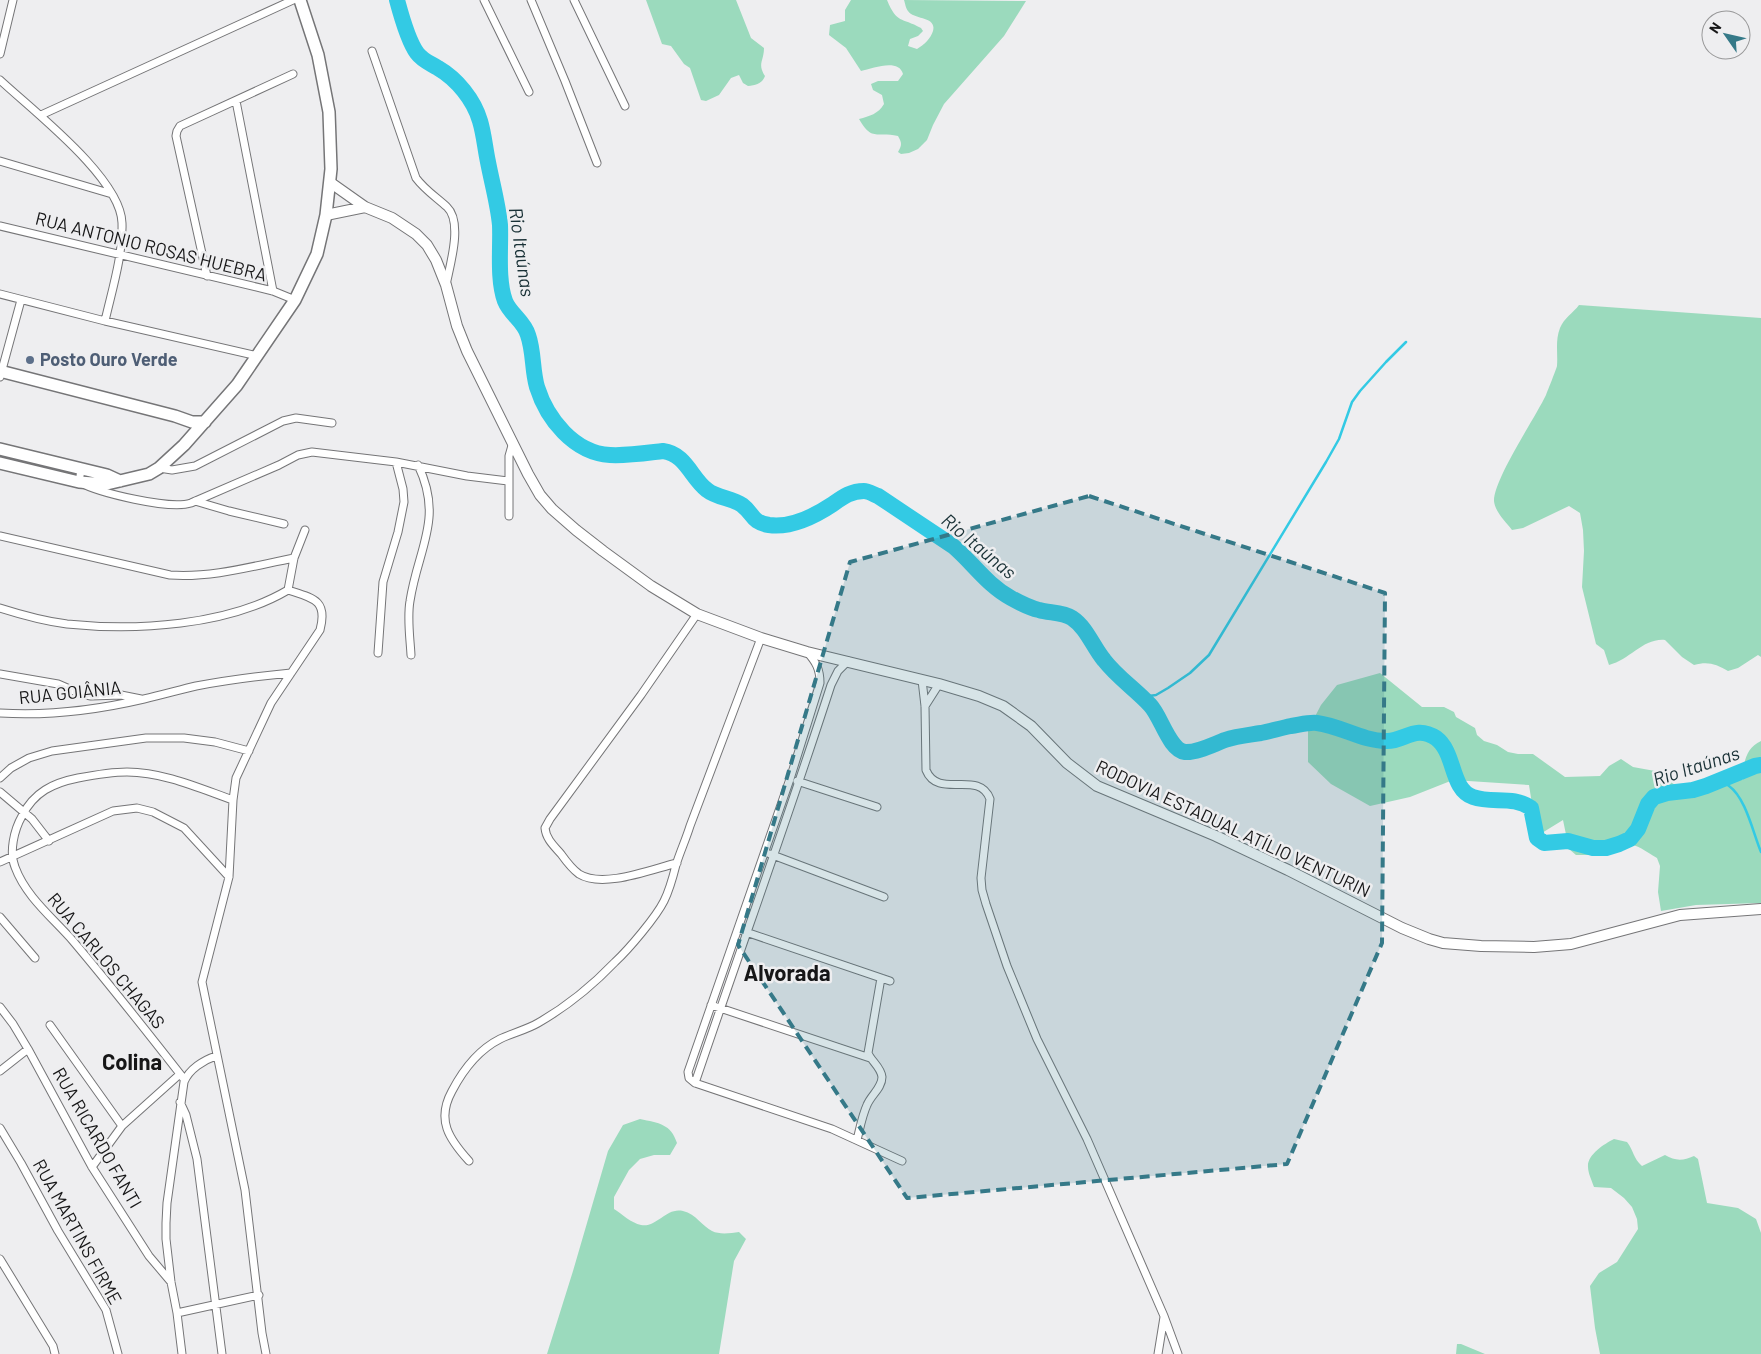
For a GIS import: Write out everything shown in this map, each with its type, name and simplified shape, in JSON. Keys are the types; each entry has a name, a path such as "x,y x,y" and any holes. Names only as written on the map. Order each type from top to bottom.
{"main road":[{"path":"0,463 79,482 107,484 143,477 159,468 205,423 258,356 295,300 317,254 331,184 329,112 318,55 300,0"},
{"name":"RODOVIA ESTADUAL ATÍLIO VENTURIN","path":"331,184 365,207 392,218 416,234 427,246 446,285 457,326 468,351 540,495 552,509 603,551 651,586 697,614 761,638 807,652 939,684 980,696 1003,706 1031,726 1067,763 1097,786 1216,836 1402,928 1443,943 1534,947 1562,945 1590,940 1680,915 1761,909"},
{"path":"326,215 365,207"},
{"path":"0,374 175,416 192,422 205,423"},
{"path":"175,416 201,414 211,410 225,399"},
{"path":"0,449 107,475 120,481"}],"street":[{"path":"41,115 293,0"},
{"path":"484,0 529,92"},
{"path":"531,0 566,81 597,163"},
{"path":"574,0 625,106"},
{"path":"0,54 13,2"},
{"path":"372,51 416,178 427,191 453,214 455,222 454,248 446,285"},
{"path":"207,276 176,131 180,126 236,102 293,74"},
{"path":"0,80 41,115 90,164 113,194 120,210 122,222 120,255 105,322"},
{"path":"236,102 273,291"},
{"path":"0,161 113,194"},
{"name":"RUA ANTONIO ROSAS HUEBRA","path":"0,226 273,291 295,300"},
{"path":"0,294 105,322 258,356"},
{"path":"0,374 21,300"},
{"path":"159,468 172,470 195,466 283,421 296,418 332,423"},
{"path":"509,516 509,456 513,442"},
{"path":"81,470 79,482 96,490 177,505 195,501 298,455 312,452 396,462 467,476 508,481"},
{"path":"378,653 383,582 398,532 404,502 403,489 396,462"},
{"path":"411,655 409,602 418,562 425,543 430,506 424,479 418,466"},
{"path":"195,501 284,524"},
{"path":"288,590 294,558 305,530"},
{"path":"0,536 161,573 187,576 222,572 294,558"},
{"path":"0,608 24,616 67,624 99,626 151,625 226,615 264,602 288,590 316,600 321,606 323,613 320,630 271,703 236,778 229,877 202,982 245,1190 266,1354"},
{"path":"677,863 616,878 589,878 572,868 548,838 545,828 546,824 641,695 697,614"},
{"path":"468,1161 453,1143 446,1128 445,1106 451,1092 465,1069 488,1045 536,1024 564,1007 615,962 660,909 670,888 677,863 761,638"},
{"path":"807,652 816,663 820,674 820,683 790,779 688,1072 689,1078 695,1082 826,1127 902,1161"},
{"path":"695,1082 800,782 831,685 838,671 848,661"},
{"name":"RUA GOIÂNIA","path":"0,712 28,715 97,708 144,700 196,686 254,676 291,673"},
{"path":"0,674 58,684 81,694 91,696 121,695 144,700"},
{"path":"922,680 925,706 926,770 928,776 940,784 982,787 987,791 990,799 981,878 982,890 1007,966 1037,1038 1087,1139 1164,1316 1178,1354"},
{"path":"925,706 939,684"},
{"path":"0,778 11,768 30,758 52,751 146,738 184,738 215,742 249,752"},
{"path":"13,858 16,830 24,812 39,793 61,782 103,774 127,772 173,780 233,800"},
{"path":"790,779 877,807"},
{"path":"0,792 37,824 48,841"},
{"path":"0,862 13,858 113,811 137,808 166,817 184,828 229,877"},
{"path":"764,853 884,897"},
{"name":"RUA CARLOS CHAGAS","path":"13,858 14,866 23,884 36,901 73,941 182,1076"},
{"path":"0,917 35,958"},
{"path":"737,928 890,981"},
{"path":"870,1058 869,1049 881,978"},
{"path":"711,1005 870,1058 880,1070 882,1078 880,1085 866,1105 857,1140"},
{"name":"RUA RICARDO FANTI","path":"0,1007 28,1049 92,1167 149,1256 170,1282"},
{"path":"50,1025 122,1126"},
{"path":"0,1071 28,1049"},
{"path":"92,1167 122,1126 202,1061 216,1056"},
{"path":"182,1076 168,1203 166,1239 170,1282 177,1313 182,1354"},
{"path":"180,1102 186,1115 197,1159 222,1354"},
{"name":"RUA MARTINS FIRME","path":"0,1128 58,1231 106,1310 118,1354"},
{"path":"0,1259 56,1354"},
{"path":"177,1313 259,1295"},
{"path":"1158,1354 1164,1316"}],"highlighted area":[{"path":"1089,496 1385,593 1382,943 1287,1164 907,1198 738,945 850,562"}],"green space":[{"path":"646,0 736,0 751,38 764,48 761,68 765,76 764,79 758,84 748,86 743,83 739,75 731,78 719,95 706,101 701,100 690,68 684,64 671,46 662,44"},
{"path":"851,0 887,0 897,17 921,28 923,31 918,36 910,39 908,46 917,49 929,39 933,26 928,20 911,14 904,0 1026,1 1004,36 944,104 927,140 918,149 901,154 898,152 901,144 898,136 872,133 868,131 859,119 870,116 884,104 882,95 873,90 871,84 878,81 898,81 903,74 901,69 896,66 885,65 861,71 846,48 829,35 830,25 845,21 845,10"},
{"path":"1579,305 1761,318 1761,657 1758,655 1738,668 1728,671 1712,664 1694,665 1682,657 1665,640 1650,642 1624,659 1609,665 1604,650 1596,644 1582,587 1584,551 1580,513 1569,506 1523,528 1512,530 1496,509 1494,501 1501,478 1546,395 1557,366 1557,342 1560,328"},
{"path":"1380,673 1422,707 1444,707 1454,712 1456,717 1475,728 1477,735 1484,741 1497,745 1508,752 1533,754 1565,777 1600,776 1609,766 1621,759 1633,767 1655,771 1685,792 1721,781 1743,780 1744,763 1748,752 1761,741 1761,903 1696,905 1661,911 1658,892 1660,866 1657,858 1638,847 1627,844 1621,845 1609,855 1576,855 1569,849 1563,820 1537,836 1529,785 1453,780 1410,797 1370,806 1331,784 1308,762 1308,730 1321,705 1337,685"},
{"path":"640,1119 658,1123 668,1128 677,1143 670,1155 654,1155 640,1159 629,1170 614,1197 614,1209 641,1225 652,1224 672,1212 683,1211 692,1215 712,1231 722,1233 739,1232 746,1239 734,1261 719,1354 547,1354 608,1151 623,1125"},
{"path":"1614,1139 1627,1142 1642,1166 1665,1155 1679,1160 1694,1156 1698,1159 1707,1203 1738,1208 1756,1219 1761,1233 1761,1354 1600,1354 1590,1286 1599,1273 1617,1262 1638,1229 1637,1219 1632,1207 1611,1188 1594,1187 1589,1172 1588,1163 1593,1154"},
{"path":"1457,1344 1461,1344 1485,1354 1456,1354"}],"waterway":[{"name":"Rio Itaúnas","path":"397,0 408,35 417,53 424,60 452,78 474,105 483,131 499,217 500,273 505,301 528,335 537,387 548,411 564,432 585,448 597,453 610,455 630,455 663,451 671,453 683,461 707,490 742,505 756,520 769,525 786,525 802,520 855,492 866,491 878,496 953,546 1002,593 1029,607 1064,615 1077,622 1109,666 1154,710 1174,745 1179,750 1185,752 1200,750 1225,740 1311,723 1335,727 1368,739 1386,741 1392,741 1416,733 1429,734 1436,738 1447,752 1456,779 1466,793 1480,799 1517,802 1531,808 1537,838 1544,843 1568,841 1593,848 1606,848 1630,839 1638,829 1648,804 1654,797 1667,793 1693,790 1761,765"},
{"path":"1142,697 1156,695 1168,688 1190,673 1209,655 1326,462 1339,439 1352,402 1406,342"},
{"path":"1718,781 1728,785 1740,799 1761,852"}],"place":[{"name":"Posto Ouro Verde","path":"30,360"}],"district":[{"name":"Alvorada","path":"787,973"},
{"name":"Colina","path":"132,1062"}]}
